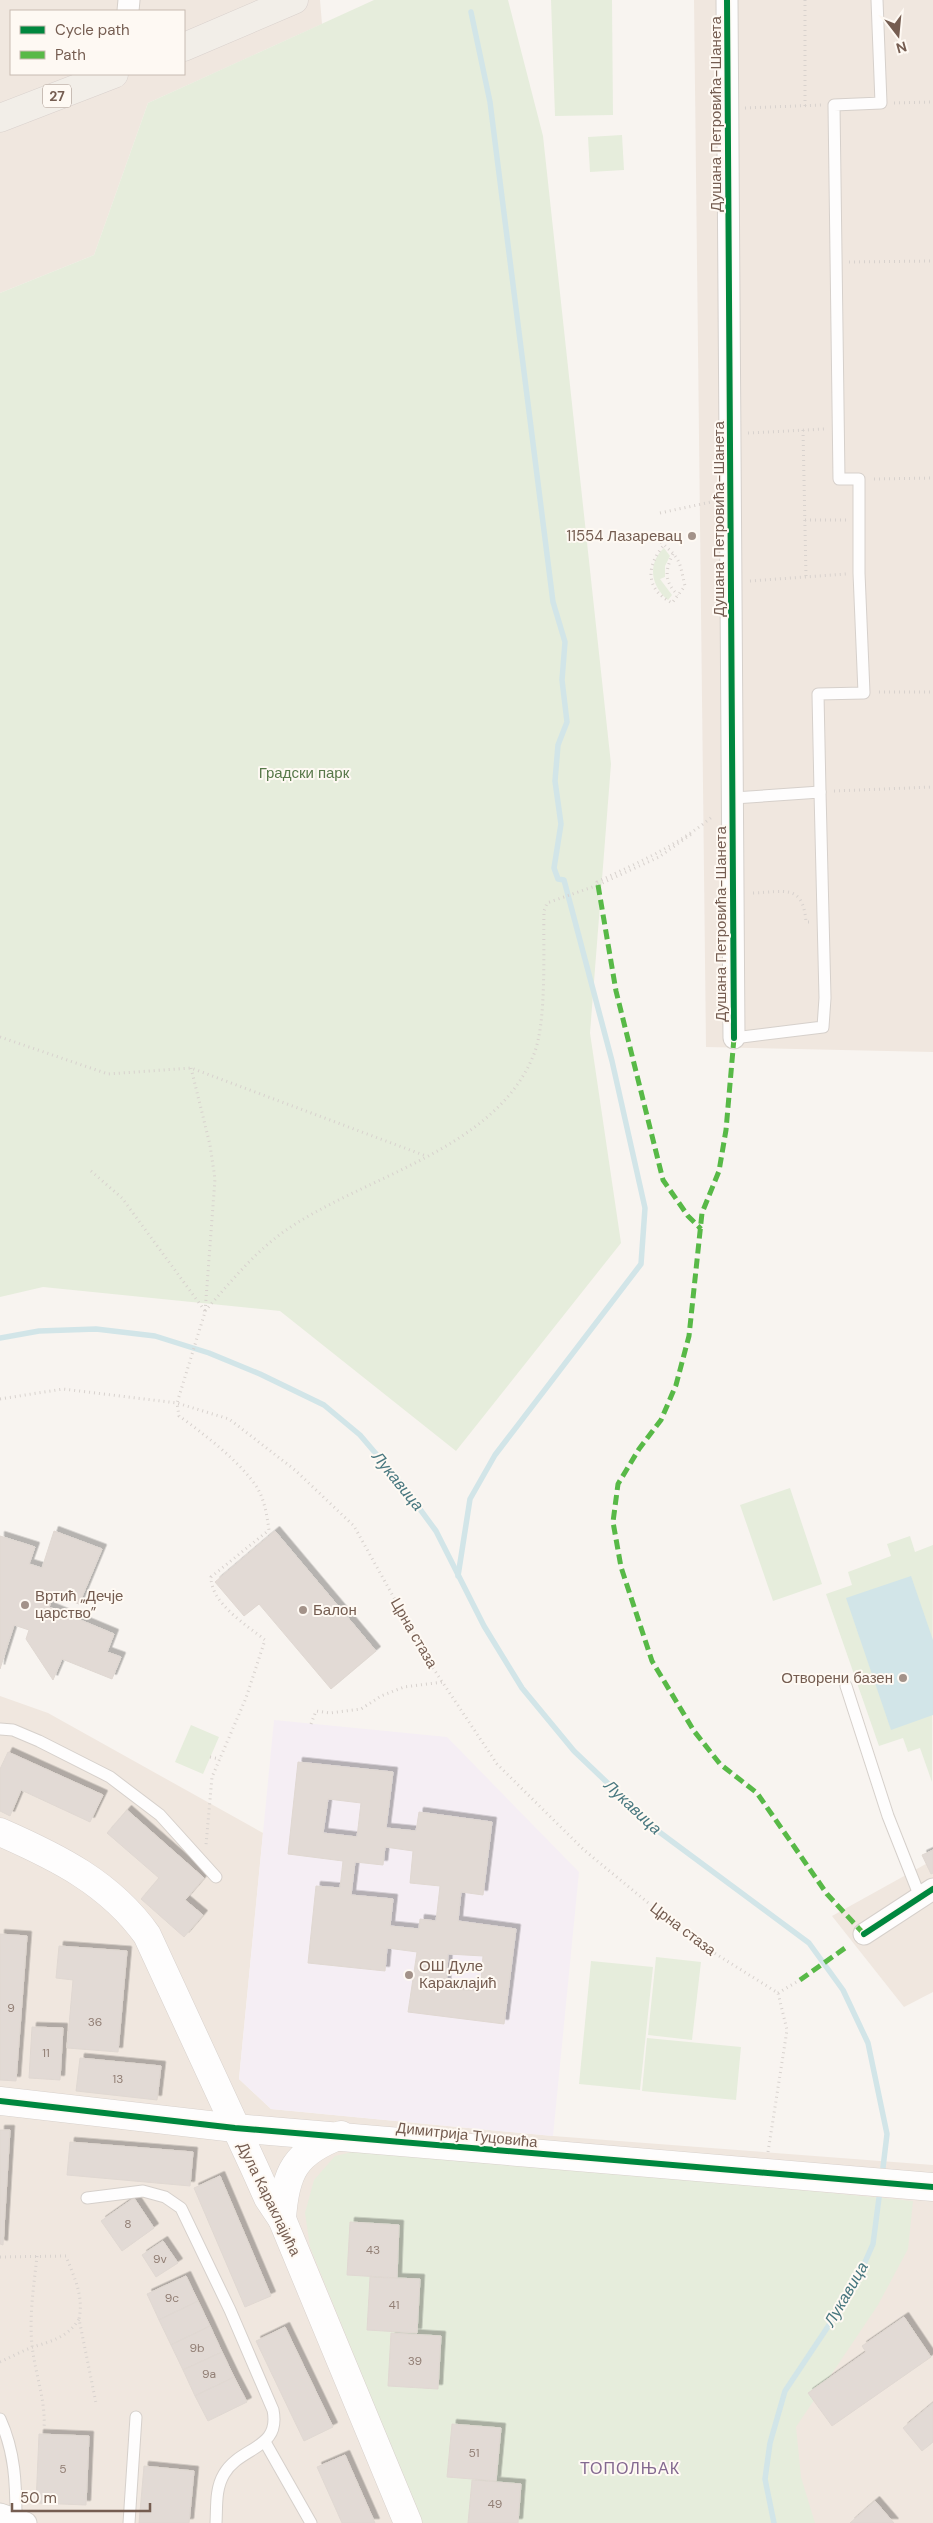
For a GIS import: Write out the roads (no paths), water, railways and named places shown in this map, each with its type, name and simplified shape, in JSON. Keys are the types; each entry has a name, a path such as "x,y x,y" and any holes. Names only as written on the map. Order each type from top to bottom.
{"main road":[{"path":"185,47 294,0"},
{"name":"27","path":"0,118 111,75"}],"street":[{"name":"Душана Петровића-Шанета","path":"728,0 734,1038"},
{"name":"Дула Караклајића","path":"0,1832 80,1872 110,1893 134,1916 158,1955 235,2128 268,2198 282,2219 408,2523"},
{"path":"864,1934 926,1893"},
{"name":"Димитрија Туцовића","path":"0,2102 235,2128 341,2135 597,2160 765,2172 931,2187"},
{"path":"282,2219 284,2190 293,2166 314,2148 341,2135"}],"lane":[{"path":"734,1038 823,1027 825,998 818,694 864,693 859,573 859,479 840,478 834,105 881,103 877,0"},
{"path":"734,798 820,792"},
{"path":"846,1686 888,1816 926,1893"},
{"path":"0,1729 13,1730 39,1741 110,1777 160,1815 216,1877"},
{"path":"87,2198 143,2191 165,2197 181,2208 230,2310 273,2410 274,2428 269,2439 235,2460 222,2476 217,2496 216,2523"},
{"path":"129,2523 136,2417"},
{"path":"0,2419 12,2451 16,2472 14,2519"},
{"path":"264,2442 311,2523"}],"waterway":[{"path":"458,1576 470,1499 495,1455 641,1264 645,1208 612,1061 564,880 558,879 554,868 561,824 555,781 558,745 567,722 562,680 565,642 553,602 490,102 471,12"},
{"name":"Лукавица","path":"0,1338 39,1331 96,1329 155,1336 209,1353 260,1374 324,1405 360,1435 400,1482 436,1531 484,1626 522,1688 574,1751 658,1831 809,1943 843,1990 868,2043 887,2134 882,2176"},
{"name":"Лукавица","path":"774,2523 765,2479 770,2443 785,2391 853,2289 873,2244 880,2190"}],"place":[{"name":"11554 Лазаревац","path":"692,536"},
{"name":"Вртић „Дечје царство”","path":"25,1605"},
{"name":"Балон","path":"303,1610"},
{"name":"Отворени базен","path":"903,1678"},
{"name":"ОШ Дуле Караклајић","path":"409,1975"}],"district":[{"name":"ТОПОЛЊАК","path":"630,2468"}],"park label":[{"name":"Градски парк","path":"304,773"}]}
